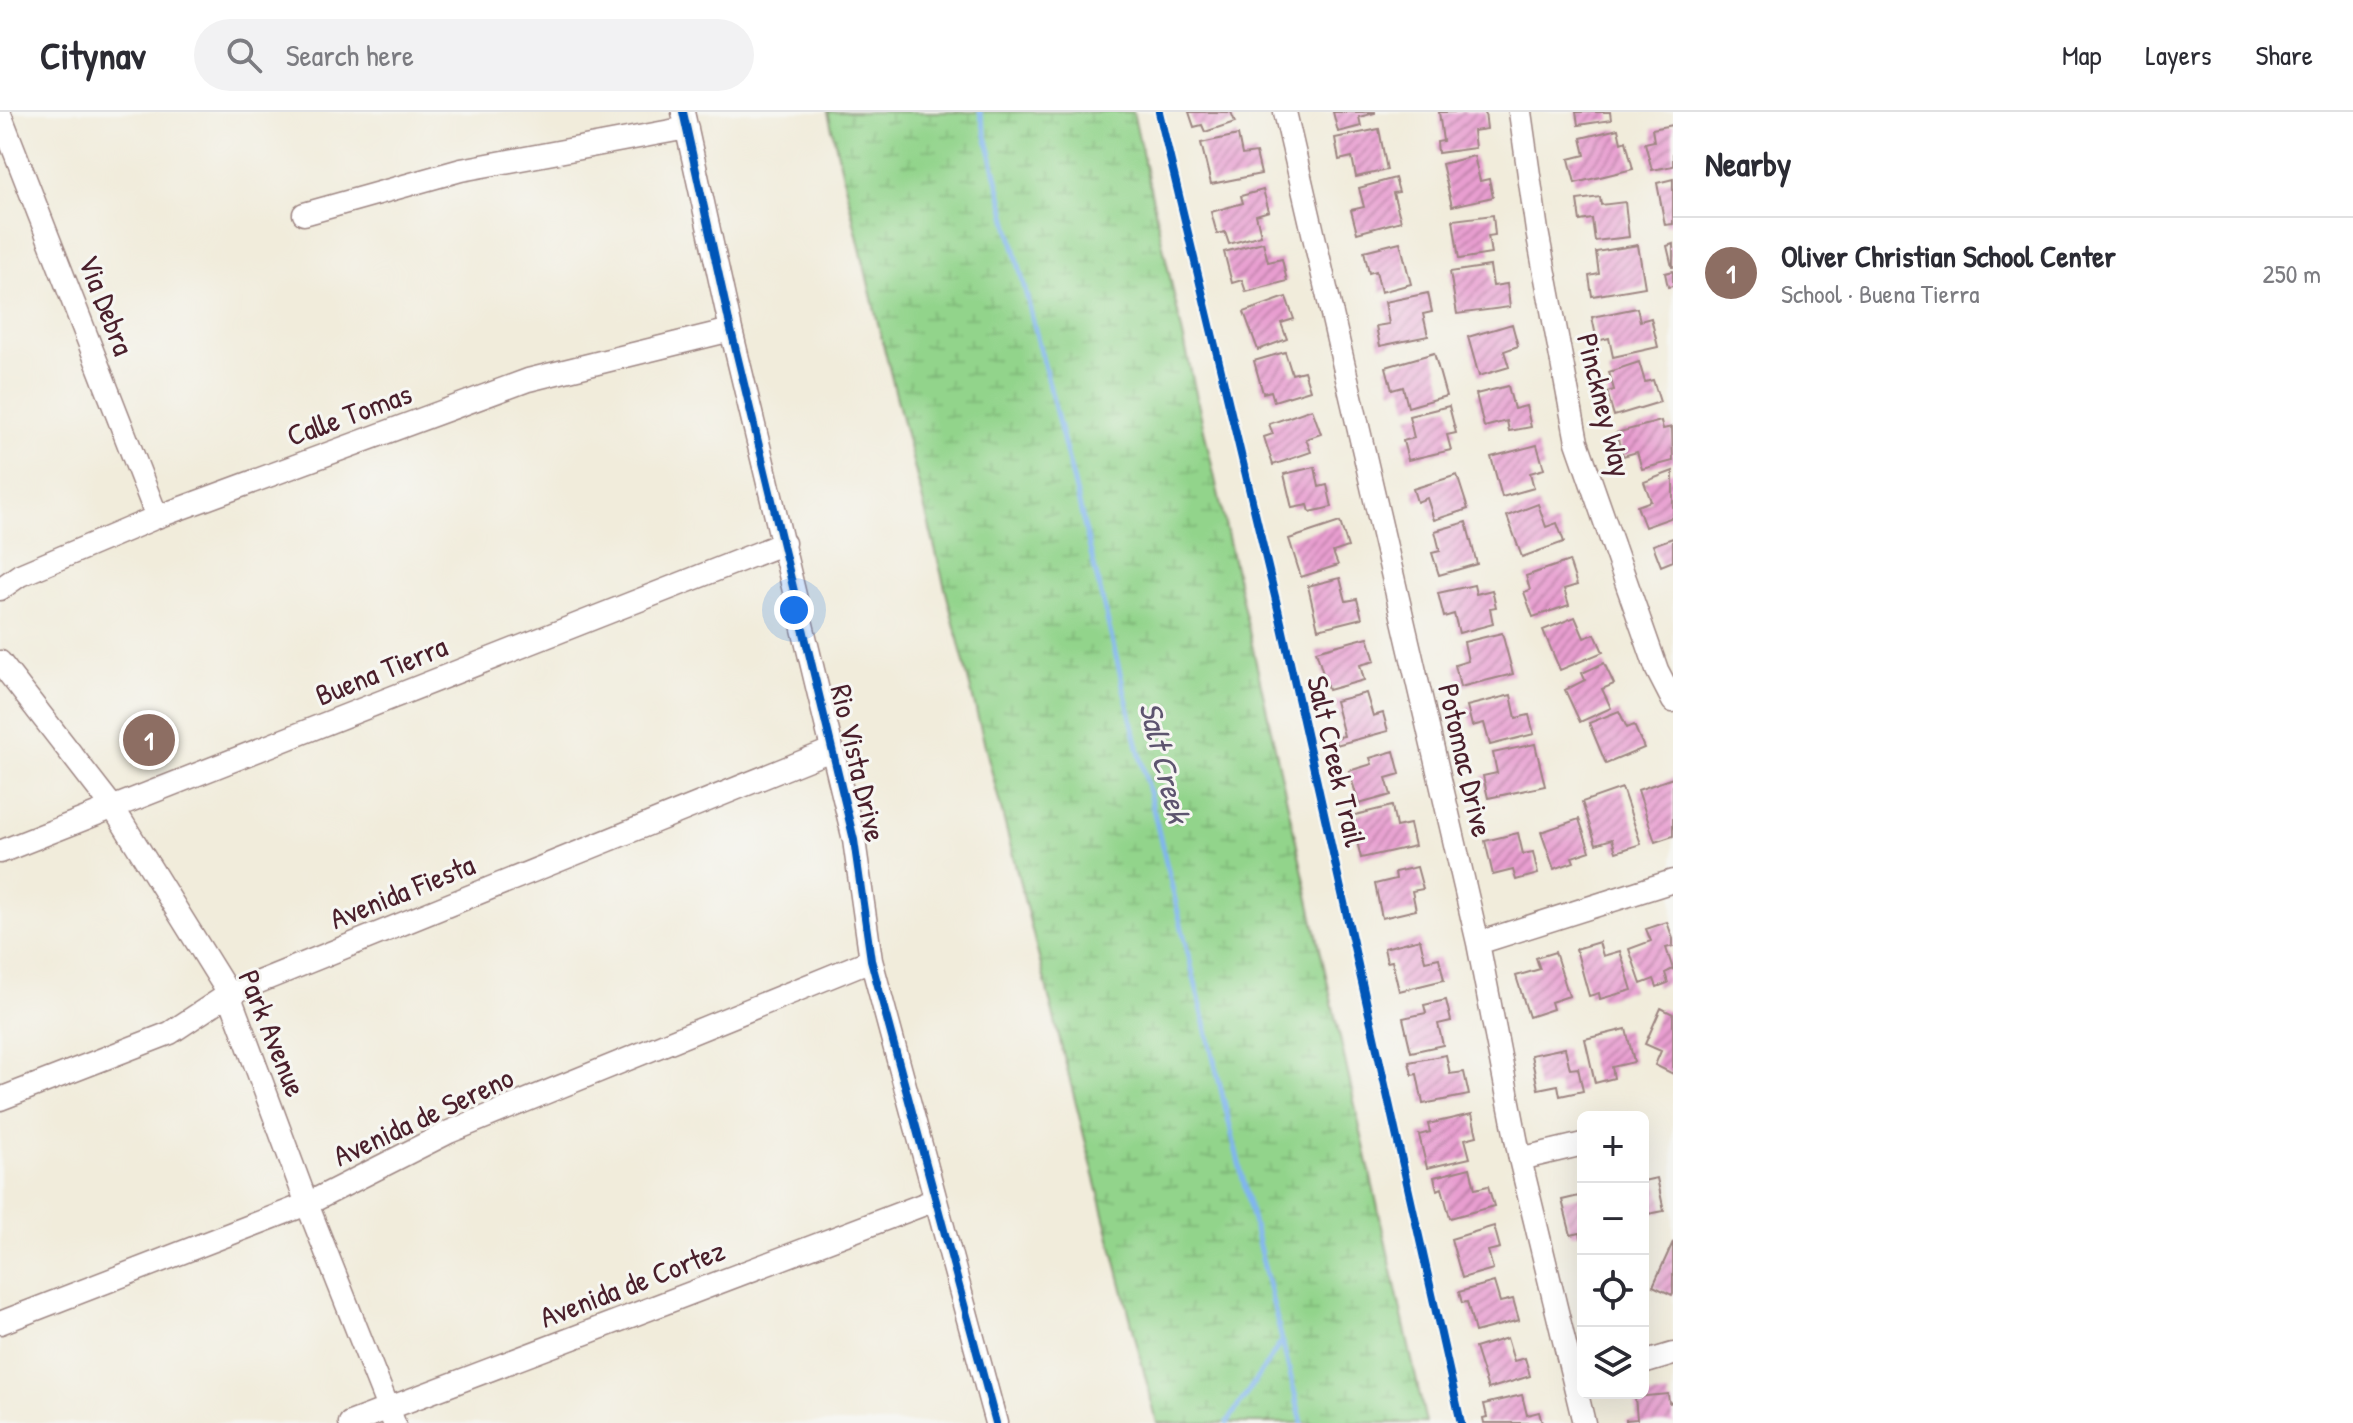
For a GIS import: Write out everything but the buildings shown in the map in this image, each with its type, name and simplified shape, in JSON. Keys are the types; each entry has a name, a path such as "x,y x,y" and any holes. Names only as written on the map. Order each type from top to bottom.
{"street":[{"name":"Potomac Drive","path":"1285,112 1478,943 1520,1159 1577,1377"},
{"name":"Pinckney Way","path":"1520,112 1537,231 1577,442 1657,670 1673,701"},
{"name":"Via Debra","path":"0,114 157,517"},
{"path":"304,214 461,170 685,120"},
{"name":"Rio Vista Drive","path":"685,120 731,330 854,840 871,960 996,1423"},
{"name":"Calle Tomas","path":"0,589 20,575 157,517 528,380 731,330"},
{"name":"Buena Tierra","path":"0,852 784,543"},
{"name":"Park Avenue","path":"0,662 114,809 229,994 307,1204 392,1415"},
{"name":"Avenida Fiesta","path":"0,1099 170,1033 229,994 831,750"},
{"path":"1478,943 1673,881"},
{"name":"Avenida de Sereno","path":"0,1323 307,1204 449,1132 871,960"},
{"path":"1520,1159 1577,1145"},
{"name":"Avenida de Cortez","path":"350,1423 392,1415 935,1200"},
{"path":"1649,1361 1673,1354"},
{"name":"Potomac Drive","path":"1581,1399 1584,1423"}],"green space":[{"path":"828,112 1133,112 1426,1423 1157,1423 879,328"}],"waterway":[{"name":"Salt Creek","path":"980,112 1074,483 1302,1423"},
{"path":"1227,1423 1282,1341"}],"cycle path":[{"path":"683,112 731,330 854,840 871,960 996,1423"},
{"name":"Salt Creek Trail","path":"1159,112 1278,609 1461,1423"}],"place":[{"name":"Oliver Christian School Center","path":"149,740"}]}
